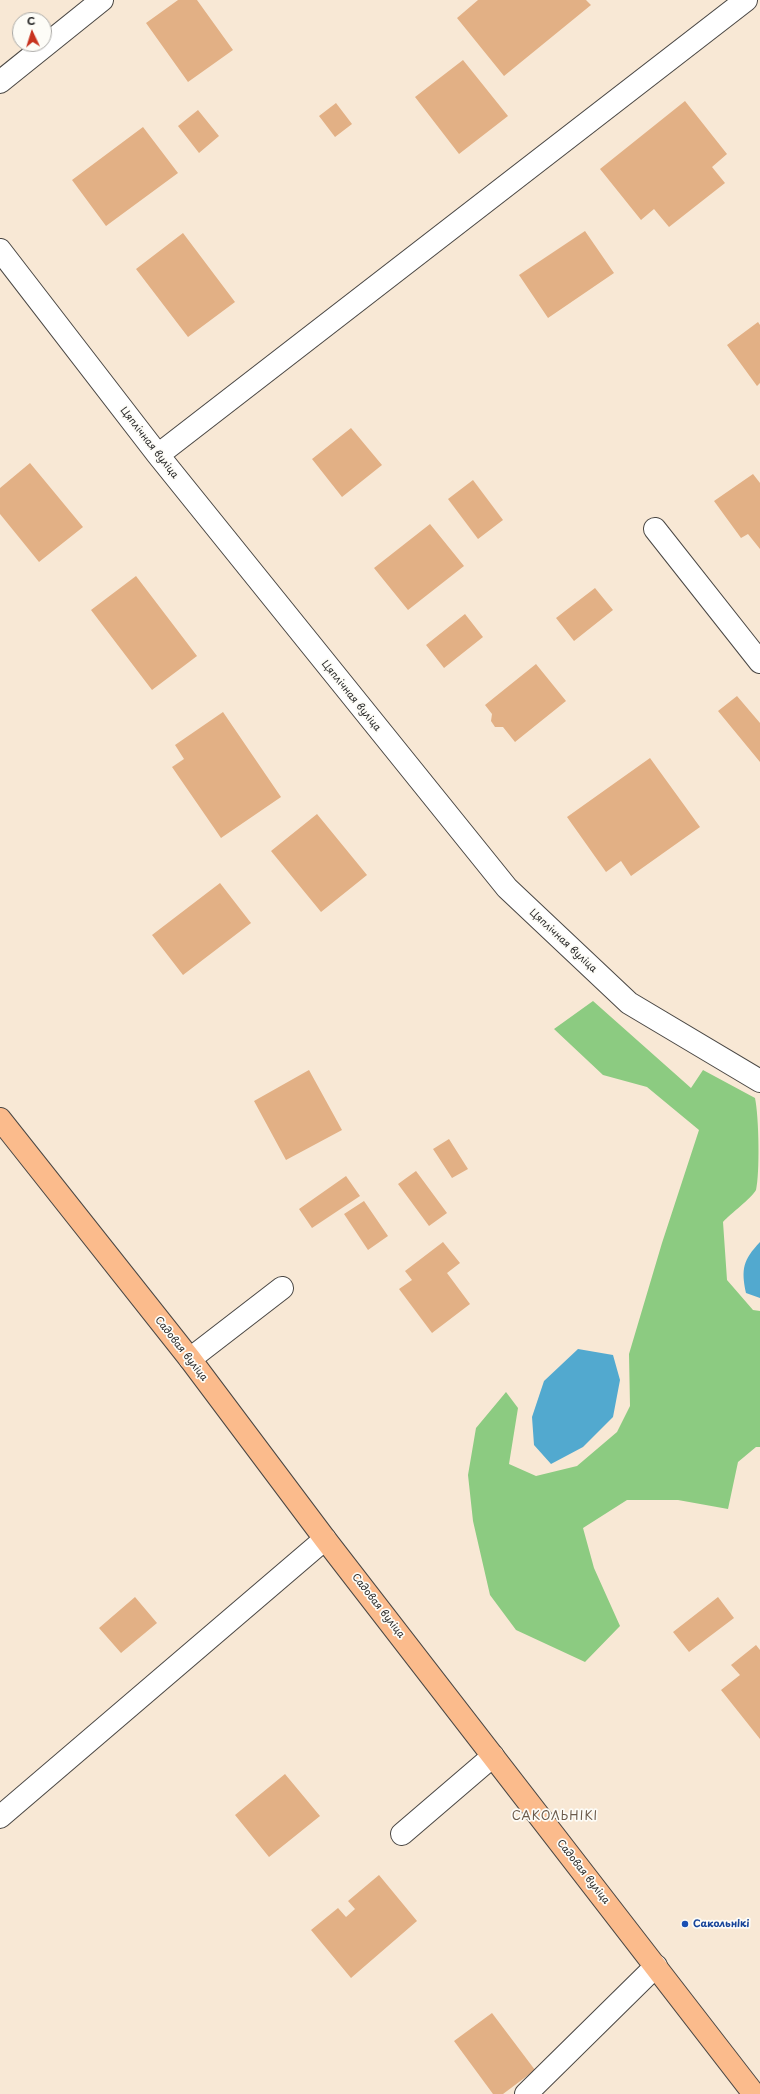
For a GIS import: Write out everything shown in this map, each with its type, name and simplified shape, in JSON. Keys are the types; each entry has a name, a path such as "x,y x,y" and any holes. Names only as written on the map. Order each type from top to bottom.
{"main road":[{"name":"Садовая вуліца","path":"0,1119 190,1359 325,1539 754,2094"}],"street":[{"path":"0,82 102,0"},
{"path":"158,455 746,0"},
{"name":"Цяплічная вуліца","path":"0,250 158,455 507,888 629,1003 760,1081"},
{"path":"656,529 760,662"},
{"path":"190,1359 282,1288"},
{"path":"0,1817 325,1539"},
{"path":"402,1834 493,1756"},
{"path":"526,2094 656,1966"}],"green space":[{"path":"593,1001 691,1088 703,1070 755,1098 758,1145 756,1190 750,1198 723,1222 727,1280 753,1310 760,1311 760,1447 756,1447 738,1462 728,1509 678,1500 627,1500 583,1528 594,1568 620,1626 585,1662 516,1630 490,1595 473,1521 468,1475 476,1428 506,1392 518,1408 509,1464 536,1476 577,1466 617,1432 630,1406 629,1354 662,1243 699,1130 647,1087 603,1075 554,1029"}],"water":[{"path":"760,1242 760,1298 746,1293 744,1271 750,1254"},
{"path":"578,1349 613,1355 620,1380 613,1417 583,1447 551,1464 534,1445 532,1417 544,1381"}],"building":[{"path":"178,0 197,0 233,50 188,82 146,23"},
{"path":"478,0 586,0 591,5 504,76 457,18"},
{"path":"463,60 508,116 459,154 415,97"},
{"path":"685,101 727,154 712,167 725,183 669,227 654,209 641,220 600,169"},
{"path":"336,103 352,124 335,137 319,116"},
{"path":"198,110 219,136 199,153 178,126"},
{"path":"143,127 178,173 106,226 72,180"},
{"path":"585,231 614,273 548,318 519,275"},
{"path":"183,233 235,302 188,337 136,269"},
{"path":"758,322 760,325 760,383 757,386 727,345"},
{"path":"351,428 382,465 342,497 312,459"},
{"path":"30,463 83,527 39,562 0,514 0,488"},
{"path":"753,474 760,483 760,549 748,534 741,538 714,501"},
{"path":"473,480 503,520 478,539 448,499"},
{"path":"430,524 464,566 408,610 374,568"},
{"path":"136,576 197,656 152,690 91,610"},
{"path":"595,588 613,610 574,641 556,618"},
{"path":"465,614 483,637 444,668 426,645"},
{"path":"536,664 566,701 515,742 503,727 495,727 491,721 492,714 485,705"},
{"path":"737,696 760,723 760,762 718,711"},
{"path":"223,712 281,797 221,838 172,767 184,759 175,745"},
{"path":"650,758 700,827 631,876 621,861 606,872 567,817"},
{"path":"317,814 367,875 321,912 271,851"},
{"path":"220,883 251,923 183,975 152,935"},
{"path":"309,1070 342,1130 286,1160 254,1101"},
{"path":"449,1139 468,1169 452,1178 433,1149"},
{"path":"416,1171 447,1213 429,1226 398,1184"},
{"path":"346,1176 360,1196 312,1228 299,1209"},
{"path":"364,1201 388,1236 368,1250 344,1214"},
{"path":"443,1242 460,1263 447,1273 470,1304 432,1333 399,1289 412,1280 405,1271"},
{"path":"135,1597 157,1623 121,1653 99,1628"},
{"path":"718,1597 734,1618 689,1652 673,1632"},
{"path":"756,1645 760,1650 760,1739 721,1690 740,1675 731,1665"},
{"path":"285,1774 320,1816 269,1857 235,1815"},
{"path":"379,1875 417,1921 351,1978 311,1930 338,1908 346,1917 355,1909 348,1901"},
{"path":"492,2013 535,2070 503,2094 493,2094 454,2041"}],"place":[{"name":"Сакольнікі","path":"685,1924"}],"district":[{"name":"САКОЛЬНІКІ","path":"555,1817"}]}
